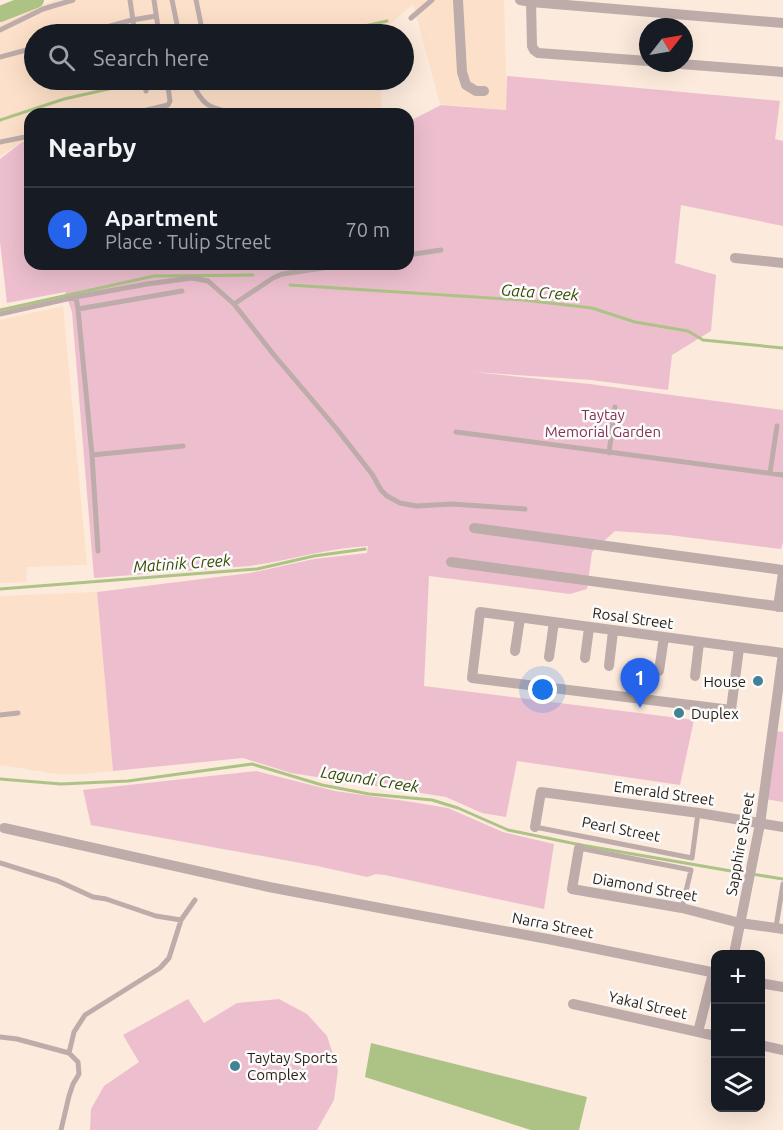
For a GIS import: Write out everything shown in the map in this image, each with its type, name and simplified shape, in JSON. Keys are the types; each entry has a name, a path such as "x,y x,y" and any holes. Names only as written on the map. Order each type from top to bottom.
{"street":[{"path":"458,0 462,72 466,85 476,91 484,91"},
{"path":"639,60 534,50 525,1 783,23"},
{"path":"693,65 783,72"},
{"path":"735,258 783,263"},
{"path":"451,562 781,607 783,572 474,528"},
{"name":"Rosal Street","path":"739,648 731,710 472,678 480,612 783,653"},
{"path":"515,651 520,618"},
{"path":"549,657 554,622"},
{"path":"585,658 589,628"},
{"path":"609,666 613,631"},
{"path":"659,671 664,638"},
{"path":"695,676 699,643"},
{"name":"Sapphire Street","path":"736,950 760,824 772,738 779,707 783,653"},
{"name":"Emerald Street","path":"541,792 699,813 783,827"},
{"name":"Pearl Street","path":"535,827 541,792"},
{"name":"Narra Street","path":"4,828 230,878 553,939 711,972"},
{"name":"Diamond Street","path":"579,848 572,889 779,928"},
{"path":"765,984 783,987"},
{"path":"699,1032 711,988"},
{"name":"Yakal Street","path":"573,1004 711,1035"},
{"path":"765,1046 783,1050"}],"lane":[{"path":"0,30 43,9 73,0"},
{"path":"130,0 133,24"},
{"path":"154,0 157,24"},
{"path":"172,0 177,24"},
{"path":"196,0 201,24"},
{"path":"411,18 432,0"},
{"path":"117,24 156,16"},
{"path":"0,57 24,51"},
{"path":"155,108 168,105 170,101 168,90"},
{"path":"196,90 202,100 212,108"},
{"path":"0,142 24,137"},
{"path":"414,254 441,250"},
{"path":"234,304 273,278 282,274 309,270"},
{"path":"0,314 147,284 192,278 208,281 234,304 372,474 387,496 400,503 416,506 452,504 525,509"},
{"path":"78,309 182,291"},
{"path":"76,297 92,455 98,551"},
{"path":"609,453 615,407"},
{"path":"770,473 777,426"},
{"path":"456,432 783,475"},
{"path":"92,455 183,446"},
{"path":"0,715 18,713"},
{"name":"Pearl Street","path":"535,827 692,858 699,813"},
{"path":"579,848 692,870 682,908"},
{"path":"0,863 58,881 93,897 106,899 156,916 181,920"},
{"path":"779,928 783,884"},
{"path":"69,1053 74,1032 85,1015 160,968 169,958 181,920 195,900"},
{"path":"0,1037 17,1039 69,1053 78,1062 79,1074 69,1096 61,1130"}],"shaded area":[{"path":"55,0 504,0 507,110 440,104 413,4 390,24 24,24 24,90 381,90 382,108 24,108 24,141 0,156 0,23"},
{"path":"63,306 87,565 27,567 26,582 0,583 0,320"},
{"path":"97,592 113,771 57,774 0,765 0,596"},
{"path":"371,1043 587,1097 579,1130 531,1130 365,1077"}],"green space":[{"name":"Taytay Memorial Garden","path":"507,76 780,101 775,139 783,141 783,226 681,205 675,263 716,275 711,331 672,355 668,390 591,380 472,372 590,384 783,410 783,542 781,549 669,535 615,531 592,552 587,589 570,594 429,576 424,686 694,720 680,785 517,761 506,817 482,813 446,797 291,773 243,758 113,771 97,592 250,573 314,559 367,553 368,546 338,549 249,566 94,578 72,312 65,292 7,303 0,242 0,159 24,141 24,270 414,270 414,119 441,105 506,110"},
{"path":"769,730 783,732 783,802 759,798"},
{"path":"256,771 335,791 448,808 503,832 554,844 544,909 385,875 376,874 367,877 91,825 83,790"},
{"name":"Taytay Sports Complex","path":"188,999 204,1023 237,1003 279,999 307,1014 327,1036 338,1070 334,1100 317,1130 90,1130 91,1109 104,1086 139,1062 123,1035"}],"waterway":[{"path":"0,14 36,0"},
{"path":"373,24 387,21"},
{"path":"37,108 104,90"},
{"path":"0,120 24,112"},
{"name":"Gata Creek","path":"0,310 154,276 253,275"},
{"name":"Gata Creek","path":"290,285 523,300 592,308 635,322 688,331 703,340 783,348"},
{"name":"Matinik Creek","path":"0,589 257,569 314,556 365,549"},
{"name":"Lagundi Creek","path":"0,779 61,784 128,781 252,764 322,785 369,794 432,800 458,808 508,830 731,871"},
{"name":"Lagundi Creek","path":"752,874 783,879"}],"place":[{"name":"House","path":"758,681"},
{"name":"Apartment","path":"640,708"},
{"name":"Duplex","path":"679,713"},
{"name":"Taytay Sports Complex","path":"235,1066"}]}
